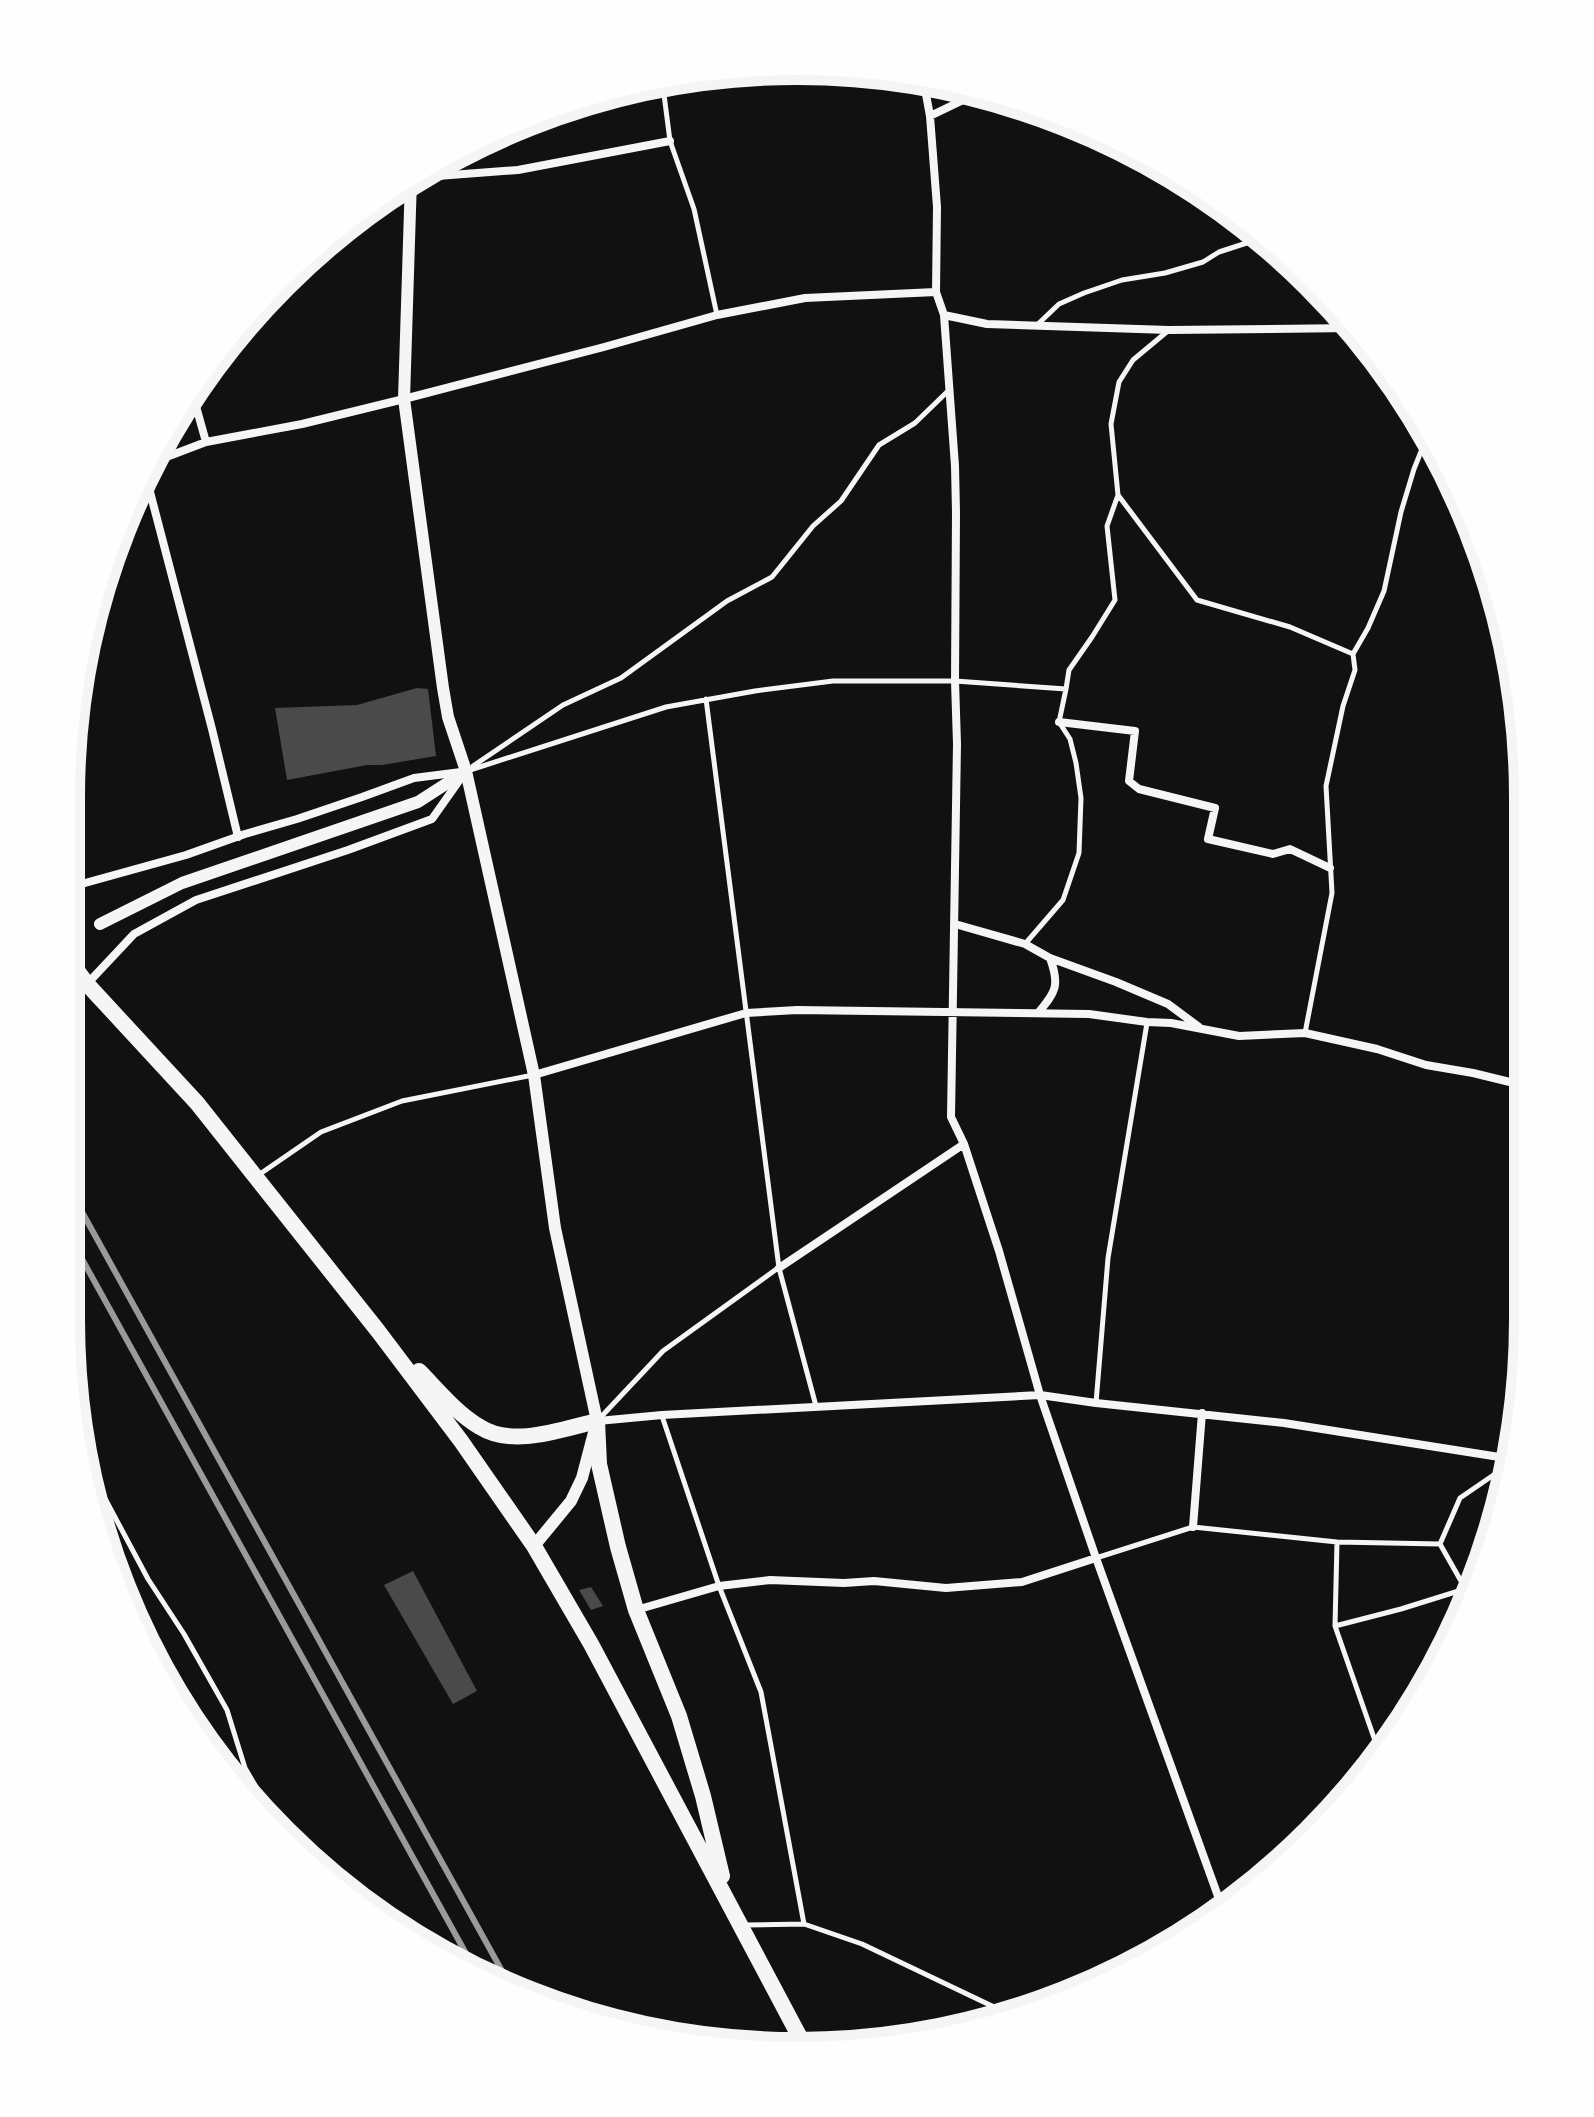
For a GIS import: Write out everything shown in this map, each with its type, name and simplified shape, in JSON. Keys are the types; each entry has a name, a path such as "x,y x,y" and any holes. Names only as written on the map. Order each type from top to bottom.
{"main road":[{"path":"80,975 197,1103 256,1177 461,1441 534,1546 591,1644 800,2037"},
{"path":"378,1331 454,1407 481,1428 506,1436 538,1434 597,1421 599,1464 618,1547 636,1610 679,1716 703,1796 726,1894"}],"street":[{"path":"926,92 937,207 936,292 944,315 956,496 957,744 951,1117 964,1144 1005,1272 1040,1395 1219,1899"},
{"path":"930,116 964,100"},
{"path":"439,176 518,170 670,141"},
{"path":"410,194 404,399 443,688 448,717 466,771 534,1075 555,1228 597,1421 582,1478 571,1501 534,1546"},
{"path":"166,457 206,442 302,424 404,399 717,315 805,298 936,292"},
{"path":"944,315 987,324 1036,326 1169,330 1339,328"},
{"path":"196,407 206,442"},
{"path":"150,490 238,837"},
{"path":"1059,722 1135,731 1129,781 1139,789 1215,808 1208,839 1273,854 1290,849 1330,868"},
{"path":"80,884 186,855 414,778 466,771"},
{"path":"100,924 182,883 418,802 466,771"},
{"path":"87,984 134,934 196,900 294,869 432,819 466,771"},
{"path":"955,924 1025,944 1050,958 1168,1004 1203,1030"},
{"path":"1038,1013 1054,994 1057,975 1050,958"},
{"path":"534,1075 746,1013 797,1010 1089,1014 1171,1023 1239,1036 1305,1033 1377,1049 1426,1065 1514,1083"},
{"path":"779,1268 964,1144"},
{"path":"597,1421 1040,1395 1359,1434 1500,1459"},
{"path":"1193,1527 1202,1413"},
{"path":"636,1610 719,1586 770,1580 874,1581 946,1588 1022,1582 1096,1558"}],"lane":[{"path":"664,93 670,141 694,209 717,315"},
{"path":"1036,326 1059,304 1084,293 1122,280 1165,273 1203,262 1219,252 1250,242"},
{"path":"1025,944 1063,900 1079,853 1081,798 1076,763 1070,739 1059,722 1069,670 1115,600 1107,526 1118,495 1111,424 1119,382 1133,360 1169,330"},
{"path":"466,771 563,705 621,678 727,601 772,577 813,526 841,501 879,445 915,423 949,390"},
{"path":"1305,1033 1332,893 1326,786 1343,706 1355,670 1353,654 1384,591 1401,512 1423,448"},
{"path":"1118,495 1197,600 1290,627 1353,654"},
{"path":"466,771 666,707 833,681 955,681 1066,689"},
{"path":"706,699 779,1268 816,1406"},
{"path":"1096,1403 1108,1258 1147,1022"},
{"path":"256,1177 321,1132 402,1101 534,1075"},
{"path":"597,1421 663,1351 779,1268"},
{"path":"662,1415 719,1586 761,1692 804,1924"},
{"path":"1440,1544 1460,1498 1497,1472"},
{"path":"101,1490 148,1579 184,1634 227,1710 245,1768 262,1797"},
{"path":"1096,1558 1193,1527 1337,1542 1440,1544"},
{"path":"1337,1542 1335,1626 1376,1742"},
{"path":"1440,1544 1463,1585"},
{"path":"1335,1626 1460,1590"},
{"path":"742,1925 804,1924 862,1944 997,2008"}],"building":[{"path":"417,688 428,689 436,756 287,780 275,708 357,705"},
{"path":"413,1571 477,1691 453,1704 384,1585"},
{"path":"591,1587 603,1606 591,1610 579,1590"}],"railway":[{"path":"80,1208 503,1973"},
{"path":"80,1255 468,1957"}]}
